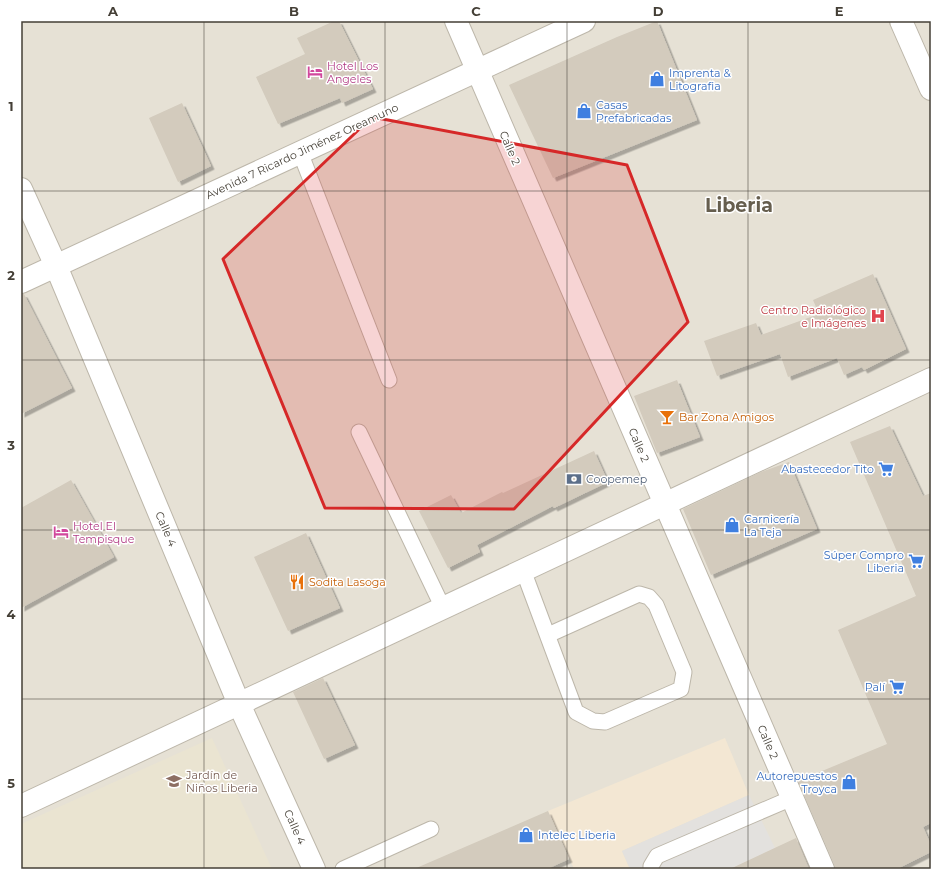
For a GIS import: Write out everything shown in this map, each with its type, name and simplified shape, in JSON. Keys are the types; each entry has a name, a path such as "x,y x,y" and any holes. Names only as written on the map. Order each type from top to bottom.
{"street":[{"name":"Calle 2","path":"456,21 823,869"},
{"name":"Avenida 7 Ricardo Jiménez Oreamuno","path":"21,282 584,21"},
{"path":"901,21 931,89"},
{"name":"Calle 4","path":"21,189 56,266 239,704 314,869"},
{"path":"21,806 931,379"}],"lane":[{"path":"300,152 389,380"},
{"path":"359,432 443,608"},
{"path":"523,570 576,712 593,721 605,722 681,689 684,672 656,605 649,597 639,594 548,635"},
{"path":"651,869 651,866 657,856 792,798"},
{"path":"343,869 431,829"}],"highlighted area":[{"path":"372,117 627,165 688,322 514,509 325,508 223,259"}],"shaded area":[{"path":"21,21 931,21 931,869 21,869"},
{"name":"Jardín de Niños Liberia","path":"212,738 272,869 21,869 21,824"},
{"path":"725,738 749,795 622,851 630,869 574,869 548,811"},
{"path":"749,795 775,848 730,869 630,869 622,851"}],"building":[{"name":"Hotel Los Angeles","path":"334,21 339,21 373,89 342,103 340,98 278,124 256,77 305,54 297,38"},
{"name":"Casas Prefabricadas","path":"657,21 697,120 553,178 509,85"},
{"path":"182,103 211,166 178,182 149,118"},
{"path":"873,274 906,349 864,370 862,367 844,375 837,358 788,377 780,354 717,376 704,341 756,323 761,335 819,314 813,300"},
{"path":"21,294 24,294 72,388 21,414"},
{"name":"Bar Zona Amigos","path":"677,380 700,437 657,453 634,396"},
{"path":"890,426 923,496 931,493 931,823 923,827 931,845 931,852 897,869 835,869 798,781 887,744 838,630 916,596 850,442"},
{"path":"594,451 608,482 554,508 553,506 477,545 480,552 448,568 419,511 451,495 461,513 502,492 503,493"},
{"name":"Carnicería La Teja","path":"789,462 817,529 711,575 683,509 761,472"},
{"name":"Hotel El Tempisque","path":"71,480 114,557 21,608 21,508"},
{"name":"Sodita Lasoga","path":"306,533 340,608 288,631 254,557"},
{"path":"323,678 355,745 324,759 293,692"},
{"name":"Intelec Liberia","path":"548,811 569,859 547,869 414,869"},
{"path":"796,838 809,869 730,869"}],"place":[{"name":"Hotel Los Angeles","path":"315,72"},
{"name":"Imprenta & Litografia","path":"657,79"},
{"name":"Casas Prefabricadas","path":"584,111"},
{"name":"Centro Radiológico e Imágenes","path":"878,316"},
{"name":"Bar Zona Amigos","path":"667,417"},
{"name":"Abastecedor Tito","path":"886,469"},
{"name":"Coopemep","path":"574,479"},
{"name":"Carnicería La Teja","path":"732,525"},
{"name":"Hotel El Tempisque","path":"61,532"},
{"name":"Súper Compro Liberia","path":"916,561"},
{"name":"Sodita Lasoga","path":"297,582"},
{"name":"Palí","path":"897,687"},
{"name":"Jardín de Niños Liberia","path":"174,781"},
{"name":"Autorepuestos Troyca","path":"849,782"},
{"name":"Intelec Liberia","path":"526,835"}],"district":[{"name":"Liberia","path":"739,205"}]}
